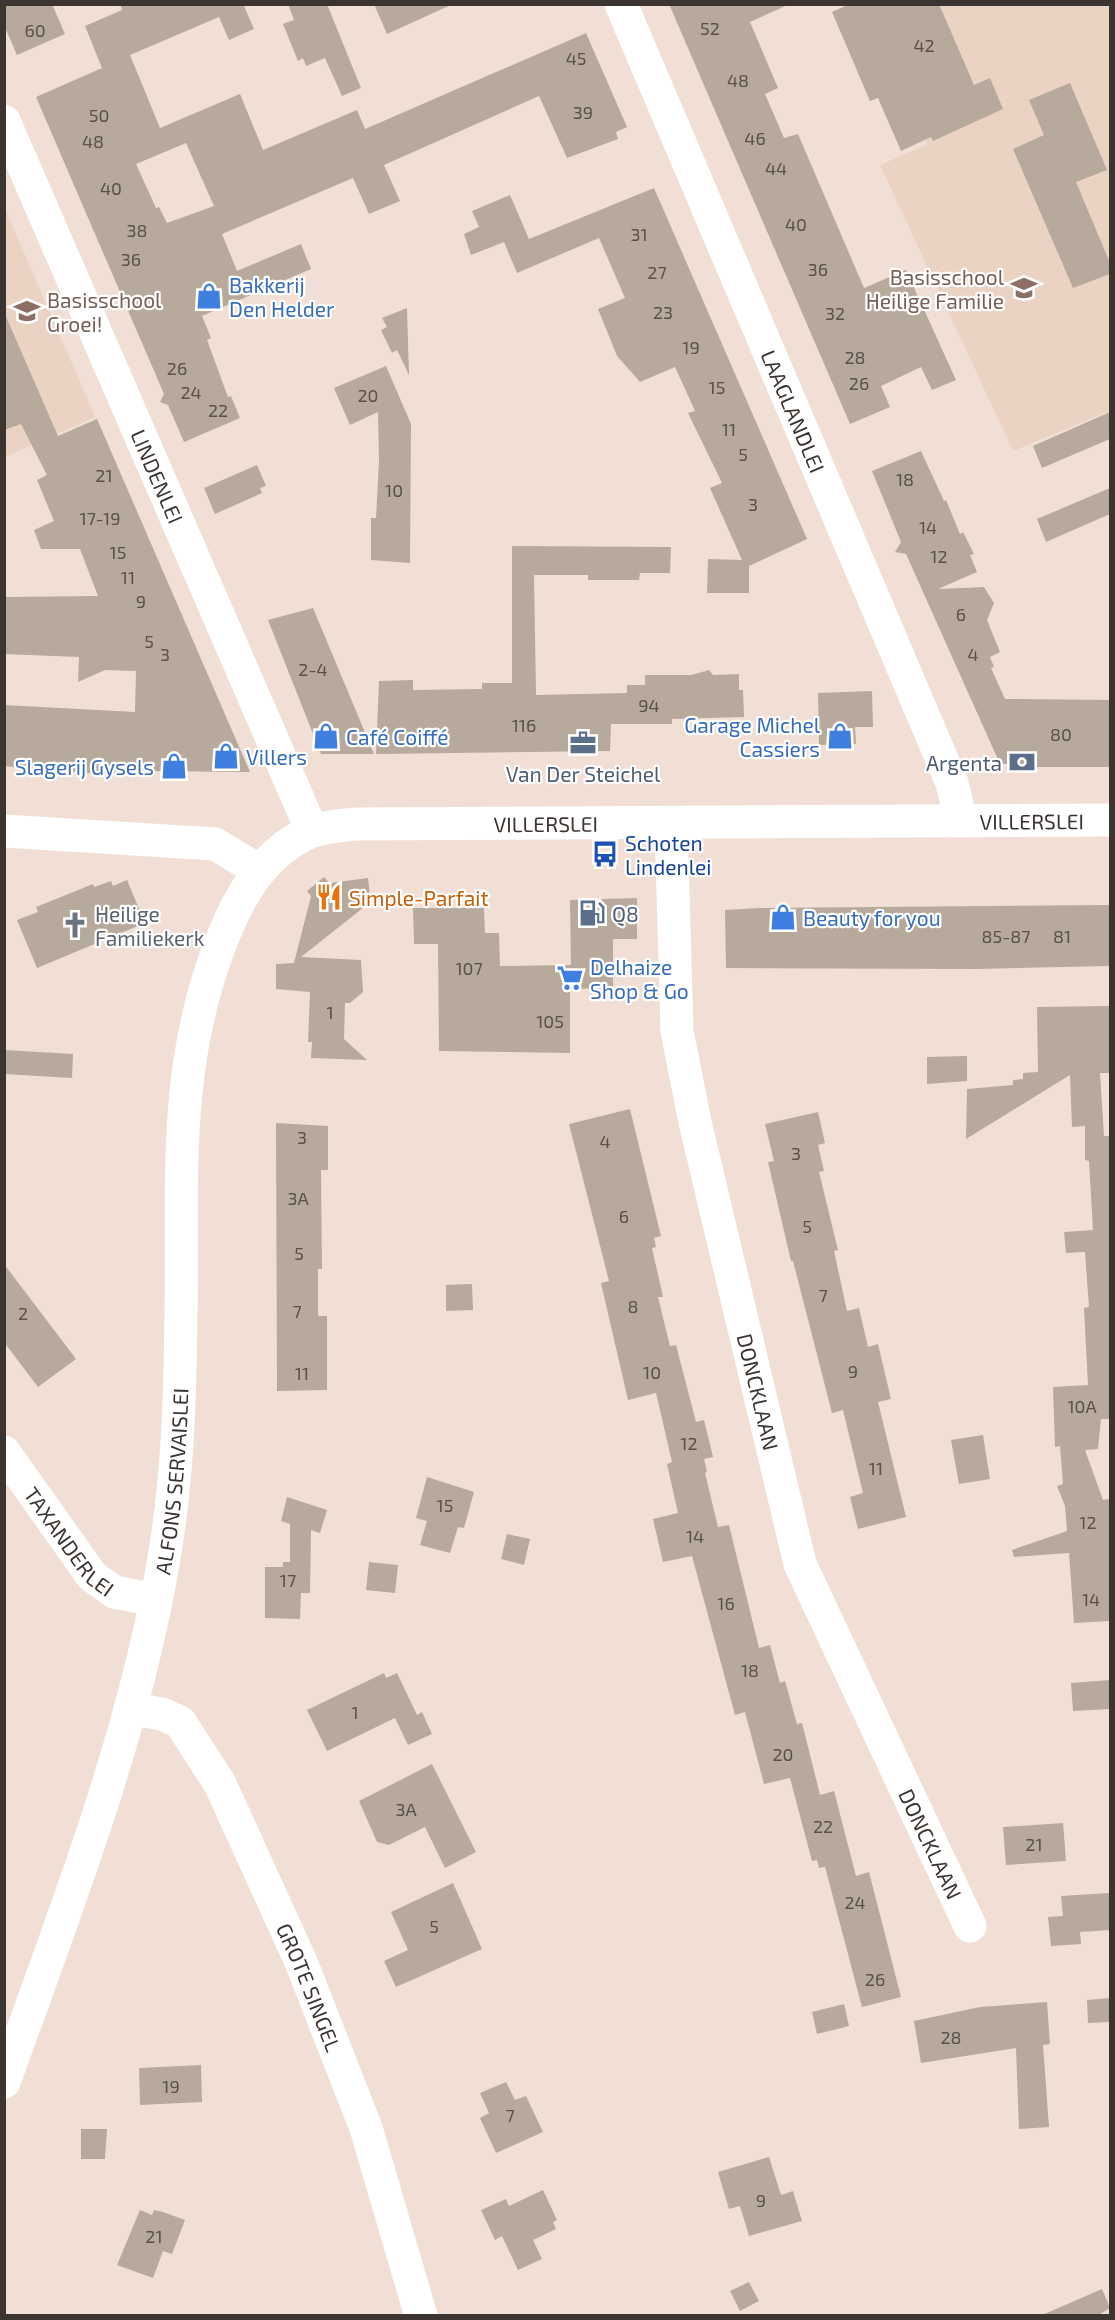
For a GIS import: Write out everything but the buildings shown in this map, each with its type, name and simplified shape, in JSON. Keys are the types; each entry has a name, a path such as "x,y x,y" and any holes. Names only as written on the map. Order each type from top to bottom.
{"street":[{"name":"LAAGLANDLEI","path":"621,4 952,783 961,821"},
{"name":"LINDENLEI","path":"4,121 312,831"},
{"name":"VILLERSLEI","path":"258,870 295,840 312,831 355,825 1110,820"},
{"name":"DONCKLAAN","path":"671,823 677,1030 695,1122 800,1564 970,1926"},
{"path":"4,831 215,844 258,870"},
{"name":"ALFONS SERVAISLEI","path":"4,2082 65,1912 132,1709 165,1554 180,1418 182,1143 188,1060 204,987 230,919 258,870"},
{"name":"TAXANDERLEI","path":"4,1452 92,1576 114,1592 155,1600"},
{"name":"GROTE SINGEL","path":"132,1709 162,1714 180,1722 220,1784 301,1962 366,2128 421,2316"}],"shaded area":[{"name":"Basisschool Heilige Familie","path":"865,5 1110,5 1110,411 1013,451 880,165 927,145"},
{"name":"Basisschool Groei!","path":"4,206 95,417 5,457 4,457"}],"place":[{"name":"Basisschool Heilige Familie","path":"1024,288"},
{"name":"Bakkerij Den Helder","path":"209,296"},
{"name":"Basisschool Groei!","path":"27,311"},
{"name":"Café Coiffé","path":"326,736"},
{"name":"Garage Michel Cassiers","path":"840,736"},
{"name":"Van Der Steichel","path":"583,743"},
{"name":"Villers","path":"226,756"},
{"name":"Argenta","path":"1022,762"},
{"name":"Slagerij Gysels","path":"174,766"},
{"name":"Schoten Lindenlei","path":"605,854"},
{"name":"Simple-Parfait","path":"329,897"},
{"name":"Q8","path":"592,913"},
{"name":"Beauty for you","path":"783,917"},
{"name":"Heilige Familiekerk","path":"75,925"},
{"name":"Delhaize Shop & Go","path":"570,978"}]}
